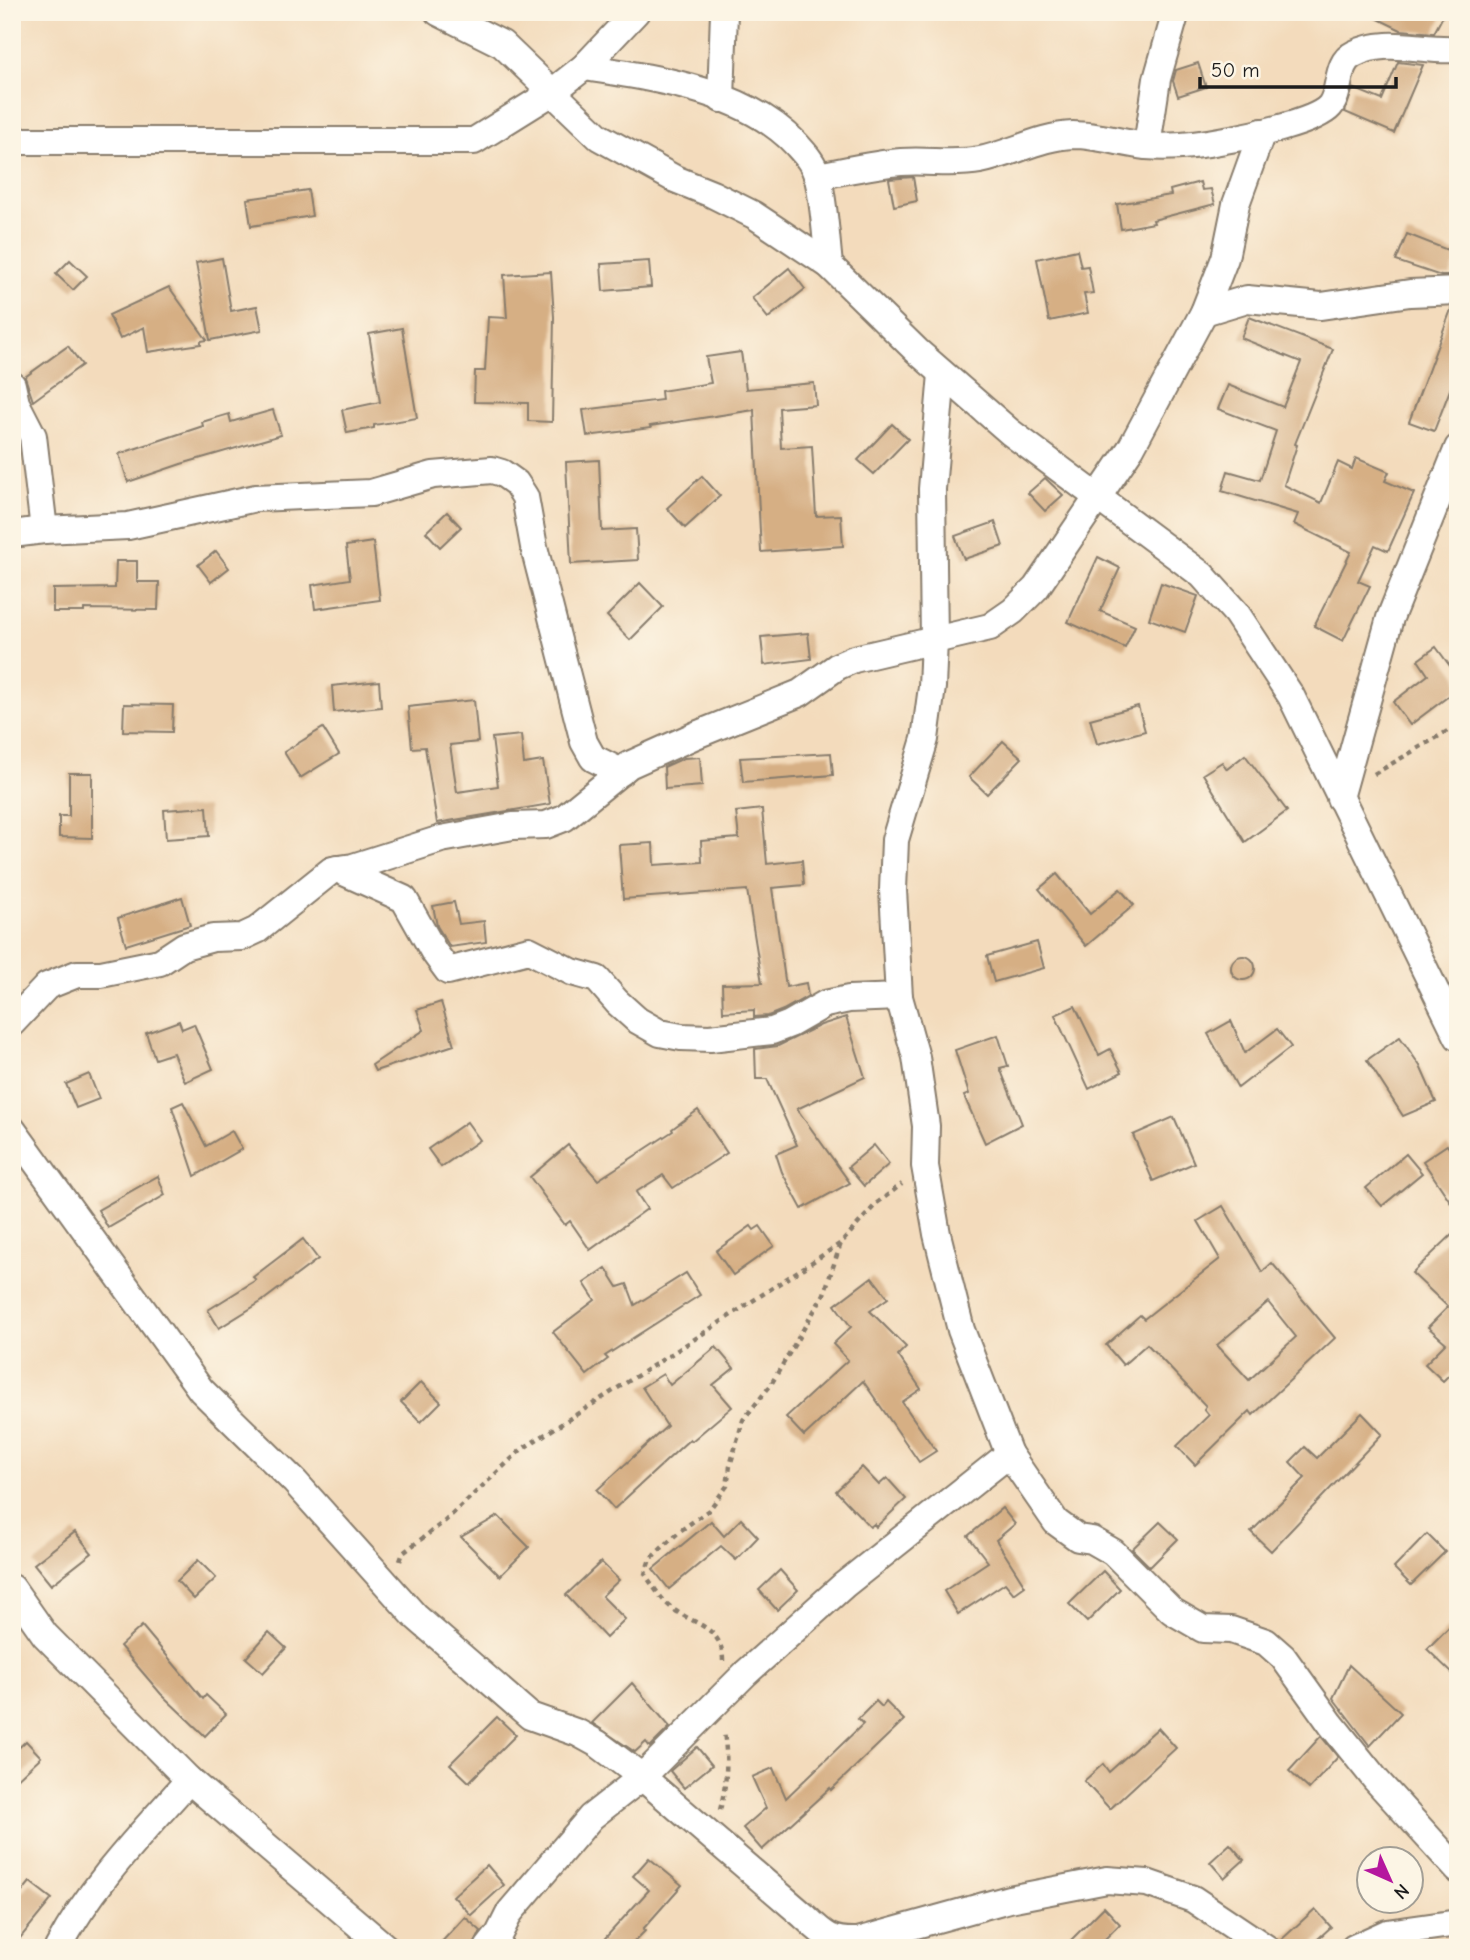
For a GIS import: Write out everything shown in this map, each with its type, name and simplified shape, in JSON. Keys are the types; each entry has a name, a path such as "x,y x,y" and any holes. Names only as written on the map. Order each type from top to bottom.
{"street":[{"path":"438,12 502,44"},
{"path":"474,12 502,44 599,137 675,179 754,215 829,265 942,374 1010,432 1202,575 1236,612 1291,696 1458,1037"},
{"path":"12,141 474,141 551,93 584,66 636,12"},
{"path":"721,99 724,12"},
{"path":"1147,146 1157,79 1176,12"},
{"path":"817,176 903,162 953,164 983,159 1070,135 1097,136 1147,146 1226,140 1304,121 1318,115 1330,106 1341,70 1353,55 1382,45 1458,49"},
{"path":"584,66 661,79 721,99 762,115 786,134 811,160 817,176 829,265"},
{"path":"12,1023 47,986 77,974 102,974 160,962 184,946 213,938 242,937 257,930 332,870 353,867 441,839 513,826 547,824 564,817 629,765 696,734 800,693 838,666 854,659 990,627 1013,611 1036,588 1131,448 1204,312 1225,258 1236,204 1262,131"},
{"path":"1204,312 1247,299 1321,306 1410,293 1458,291"},
{"path":"942,374 932,489 932,687 925,739 895,840 893,890 899,996 916,1057 926,1126 925,1166 937,1234 961,1330 1009,1454 1056,1522 1078,1538 1092,1540 1113,1552 1172,1611 1203,1629 1231,1630 1266,1642 1283,1657 1331,1724 1376,1780 1458,1870"},
{"path":"12,385 16,403 33,436 44,530"},
{"path":"1340,798 1390,618 1458,448"},
{"path":"12,534 128,526 256,498 372,493 433,475 492,470 502,473 516,483 525,497 540,573 584,741 593,758 621,772"},
{"path":"337,869 404,899 448,971 528,950 572,972 597,979 637,1020 660,1033 710,1038 772,1031 825,1004 849,999 899,996"},
{"path":"12,1129 201,1390 295,1482 415,1616 530,1716 578,1733 598,1744 642,1777 804,1916 823,1943 858,1941 1009,1899 1107,1880 1147,1883 1193,1899 1266,1948"},
{"path":"488,1948 510,1912 591,1817 642,1777 746,1673 844,1585 1009,1454"},
{"path":"12,1588 45,1635 188,1780 386,1948"},
{"path":"58,1948 70,1924 99,1885 188,1780"},
{"path":"1354,1948 1387,1933 1458,1923"}],"path":[{"path":"1340,798 1381,769 1458,725"},
{"path":"388,1587 403,1553 445,1521 522,1449 688,1345 841,1244 877,1203 925,1166"},
{"path":"716,1840 715,1827 724,1794 728,1759 719,1700 723,1649 711,1631 672,1608 645,1574 650,1559 680,1531 709,1510 727,1486 743,1420 769,1385 824,1294 841,1244"}],"building":[{"path":"1364,12 1445,12 1434,33 1401,30"},
{"path":"1398,62 1423,65 1394,133 1345,112 1353,88 1382,100"},
{"path":"1198,63 1206,87 1178,96 1173,81 1176,70"},
{"path":"913,177 917,201 894,206 889,179"},
{"path":"1200,182 1202,190 1211,189 1215,204 1153,220 1154,223 1121,229 1117,204 1171,195 1170,190"},
{"path":"308,190 312,216 251,226 247,199"},
{"path":"1407,234 1458,254 1450,276 1441,276 1396,261"},
{"path":"1077,250 1081,267 1088,266 1093,293 1084,294 1088,313 1049,321 1037,259"},
{"path":"222,258 231,311 257,306 262,330 210,340 196,263"},
{"path":"70,260 87,276 73,290 56,274"},
{"path":"649,261 651,287 603,291 601,264"},
{"path":"789,268 805,289 768,318 752,298"},
{"path":"551,272 554,317 552,422 528,421 528,403 474,402 475,371 485,371 488,317 507,318 504,275"},
{"path":"169,287 207,340 201,341 201,344 148,352 144,327 120,339 109,315"},
{"path":"1452,307 1458,307 1458,369 1434,431 1409,422"},
{"path":"1249,317 1333,349 1295,444 1297,445 1284,485 1321,503 1338,462 1352,469 1356,458 1389,472 1385,481 1414,493 1388,551 1375,545 1358,581 1370,586 1343,641 1314,626 1351,552 1294,524 1298,514 1222,491 1228,471 1260,480 1276,431 1218,409 1228,385 1283,407 1301,362 1241,338"},
{"path":"402,328 417,418 374,425 374,428 347,433 342,410 380,402 369,334"},
{"path":"68,346 82,365 33,401 25,377"},
{"path":"741,352 746,389 814,383 816,405 779,408 781,448 812,446 816,516 841,515 843,546 761,552 754,410 587,436 583,410 662,400 661,391 711,383 706,357"},
{"path":"273,410 281,435 128,482 119,454 203,426 202,422 229,414 231,422"},
{"path":"892,424 908,439 874,474 858,460"},
{"path":"599,460 602,531 636,529 638,560 571,564 566,462"},
{"path":"702,476 720,496 685,528 667,508"},
{"path":"1045,478 1063,495 1045,511 1028,493"},
{"path":"447,512 461,527 440,547 426,532"},
{"path":"995,522 1003,546 964,559 955,536"},
{"path":"373,542 380,600 315,609 312,585 350,579 346,546"},
{"path":"216,551 229,568 211,582 198,565"},
{"path":"1098,557 1120,568 1100,611 1135,626 1125,648 1068,622"},
{"path":"116,561 137,561 137,582 159,582 158,610 84,609 84,612 53,612 53,589 115,588"},
{"path":"640,583 663,607 630,640 607,616"},
{"path":"1161,583 1198,596 1185,632 1149,619"},
{"path":"808,633 811,659 764,665 761,637"},
{"path":"1436,647 1458,677 1458,689 1410,725 1393,702 1428,675 1418,660"},
{"path":"379,681 381,707 334,712 332,686"},
{"path":"474,700 478,742 450,745 457,792 498,786 492,738 521,735 524,764 543,761 550,804 437,823 425,747 412,748 408,707"},
{"path":"124,704 173,705 172,732 123,731"},
{"path":"1138,706 1145,731 1097,744 1090,719"},
{"path":"323,728 339,754 300,778 284,752"},
{"path":"1003,741 1022,758 987,794 969,777"},
{"path":"831,753 833,775 743,782 740,758"},
{"path":"1245,755 1287,811 1245,842 1203,774 1222,762 1227,769"},
{"path":"700,757 702,786 665,789 664,767 684,758"},
{"path":"69,773 92,773 92,838 59,837 59,816 69,816"},
{"path":"207,807 209,836 166,839 164,810"},
{"path":"762,809 767,864 802,860 804,885 772,888 786,987 806,983 808,996 768,1016 754,1017 754,1010 723,1012 722,984 762,983 747,890 623,899 619,845 653,843 654,865 702,862 701,841 739,838 736,812"},
{"path":"1057,874 1090,914 1120,889 1134,905 1086,946 1039,889"},
{"path":"182,897 190,925 126,945 118,918"},
{"path":"454,902 459,924 484,921 486,942 450,947 437,926 433,906"},
{"path":"1037,942 1044,968 994,982 987,956"},
{"path":"1243,956 1254,963 1255,968 1248,979 1243,980 1232,973 1231,968 1238,957"},
{"path":"441,1002 454,1045 375,1071 372,1065 424,1030 417,1010"},
{"path":"1075,1006 1099,1055 1110,1049 1122,1072 1089,1089 1055,1015"},
{"path":"846,1017 865,1077 797,1109 850,1183 802,1209 782,1172 776,1154 797,1145 767,1079 756,1079 755,1049 778,1046 821,1025"},
{"path":"179,1021 182,1029 194,1024 213,1069 185,1082 173,1053 155,1059 146,1033"},
{"path":"1231,1021 1245,1053 1277,1029 1291,1047 1238,1088 1208,1034"},
{"path":"998,1035 1008,1066 1000,1068 1022,1124 985,1143 964,1096 969,1094 955,1050"},
{"path":"1400,1037 1420,1066 1436,1102 1403,1116 1367,1060"},
{"path":"89,1074 99,1099 76,1108 66,1084"},
{"path":"183,1102 206,1146 232,1131 242,1149 195,1176 172,1107"},
{"path":"698,1110 727,1153 673,1188 663,1175 636,1192 647,1209 590,1250 570,1221 565,1225 530,1177 568,1145 598,1180 673,1131 672,1129"},
{"path":"1174,1117 1194,1163 1153,1181 1133,1135"},
{"path":"467,1122 480,1140 441,1167 428,1149"},
{"path":"874,1145 889,1164 864,1186 848,1167"},
{"path":"1447,1145 1458,1161 1458,1213 1423,1161"},
{"path":"1406,1154 1422,1173 1382,1206 1366,1188"},
{"path":"158,1176 165,1195 108,1228 98,1210"},
{"path":"1223,1206 1262,1272 1272,1263 1335,1338 1253,1415 1250,1411 1195,1465 1177,1446 1209,1415 1204,1409 1206,1406 1147,1344 1123,1365 1106,1345 1140,1315 1144,1319 1220,1259 1198,1221","holes":["1268,1302 1296,1337 1249,1380 1217,1345"]},
{"path":"751,1226 754,1230 760,1226 774,1246 733,1275 716,1251"},
{"path":"1458,1229 1458,1366 1443,1381 1425,1364 1446,1343 1428,1327 1448,1307 1412,1273"},
{"path":"303,1239 318,1259 261,1302 219,1328 208,1310 256,1280 253,1277"},
{"path":"606,1268 618,1287 627,1284 635,1305 686,1273 700,1295 605,1356 608,1359 587,1375 553,1332 595,1300 584,1283"},
{"path":"872,1277 888,1298 870,1311 906,1347 898,1355 921,1389 902,1402 936,1451 919,1462 863,1381 804,1436 786,1417 848,1360 833,1344 851,1327 835,1305"},
{"path":"716,1347 734,1368 713,1385 732,1407 692,1441 690,1439 614,1509 597,1490 667,1426 642,1387 663,1374 670,1385"},
{"path":"421,1382 441,1402 421,1422 401,1402"},
{"path":"1362,1413 1382,1434 1271,1551 1251,1532 1305,1478 1290,1462 1305,1447 1317,1458"},
{"path":"862,1467 879,1485 887,1478 906,1499 876,1527 874,1524 870,1527 836,1491"},
{"path":"1002,1508 1015,1524 996,1540 1025,1586 1014,1594 1005,1583 958,1614 944,1591 988,1562 968,1536"},
{"path":"498,1516 529,1547 500,1576 461,1537"},
{"path":"741,1519 758,1537 736,1560 721,1546 669,1589 653,1569 711,1521 724,1536"},
{"path":"1160,1522 1178,1539 1150,1567 1132,1549"},
{"path":"75,1532 92,1553 51,1585 34,1564"},
{"path":"1427,1534 1445,1552 1411,1585 1394,1568"},
{"path":"198,1560 216,1578 194,1599 177,1581"},
{"path":"601,1562 619,1580 602,1596 625,1619 606,1638 566,1595"},
{"path":"780,1570 798,1590 777,1610 759,1590"},
{"path":"1103,1571 1120,1589 1087,1622 1069,1604"},
{"path":"1458,1618 1458,1679 1427,1649"},
{"path":"142,1626 203,1699 206,1695 226,1714 205,1736 161,1694 120,1646"},
{"path":"269,1632 286,1648 263,1673 246,1658"},
{"path":"1349,1665 1401,1713 1370,1746 1333,1698"},
{"path":"632,1683 670,1727 650,1747 646,1742 635,1752 592,1723"},
{"path":"876,1701 882,1707 886,1702 904,1720 831,1790 830,1788 762,1850 743,1828 766,1808 752,1777 773,1768 786,1798 863,1724 858,1719"},
{"path":"497,1717 516,1735 469,1782 450,1764"},
{"path":"1158,1728 1176,1748 1110,1809 1084,1781 1103,1764 1109,1772"},
{"path":"1321,1736 1338,1757 1309,1789 1289,1771"},
{"path":"26,1741 41,1757 12,1784 12,1754"},
{"path":"697,1747 712,1765 684,1788 670,1771"},
{"path":"1230,1844 1244,1860 1224,1878 1210,1862"},
{"path":"649,1858 682,1885 628,1948 596,1948 649,1890 633,1876"},
{"path":"487,1865 504,1885 471,1915 453,1896"},
{"path":"30,1882 52,1899 12,1948 12,1904"},
{"path":"1104,1907 1120,1924 1096,1948 1063,1948"},
{"path":"1315,1909 1331,1927 1308,1948 1282,1948 1280,1941"},
{"path":"465,1917 481,1931 473,1948 436,1948"}]}
